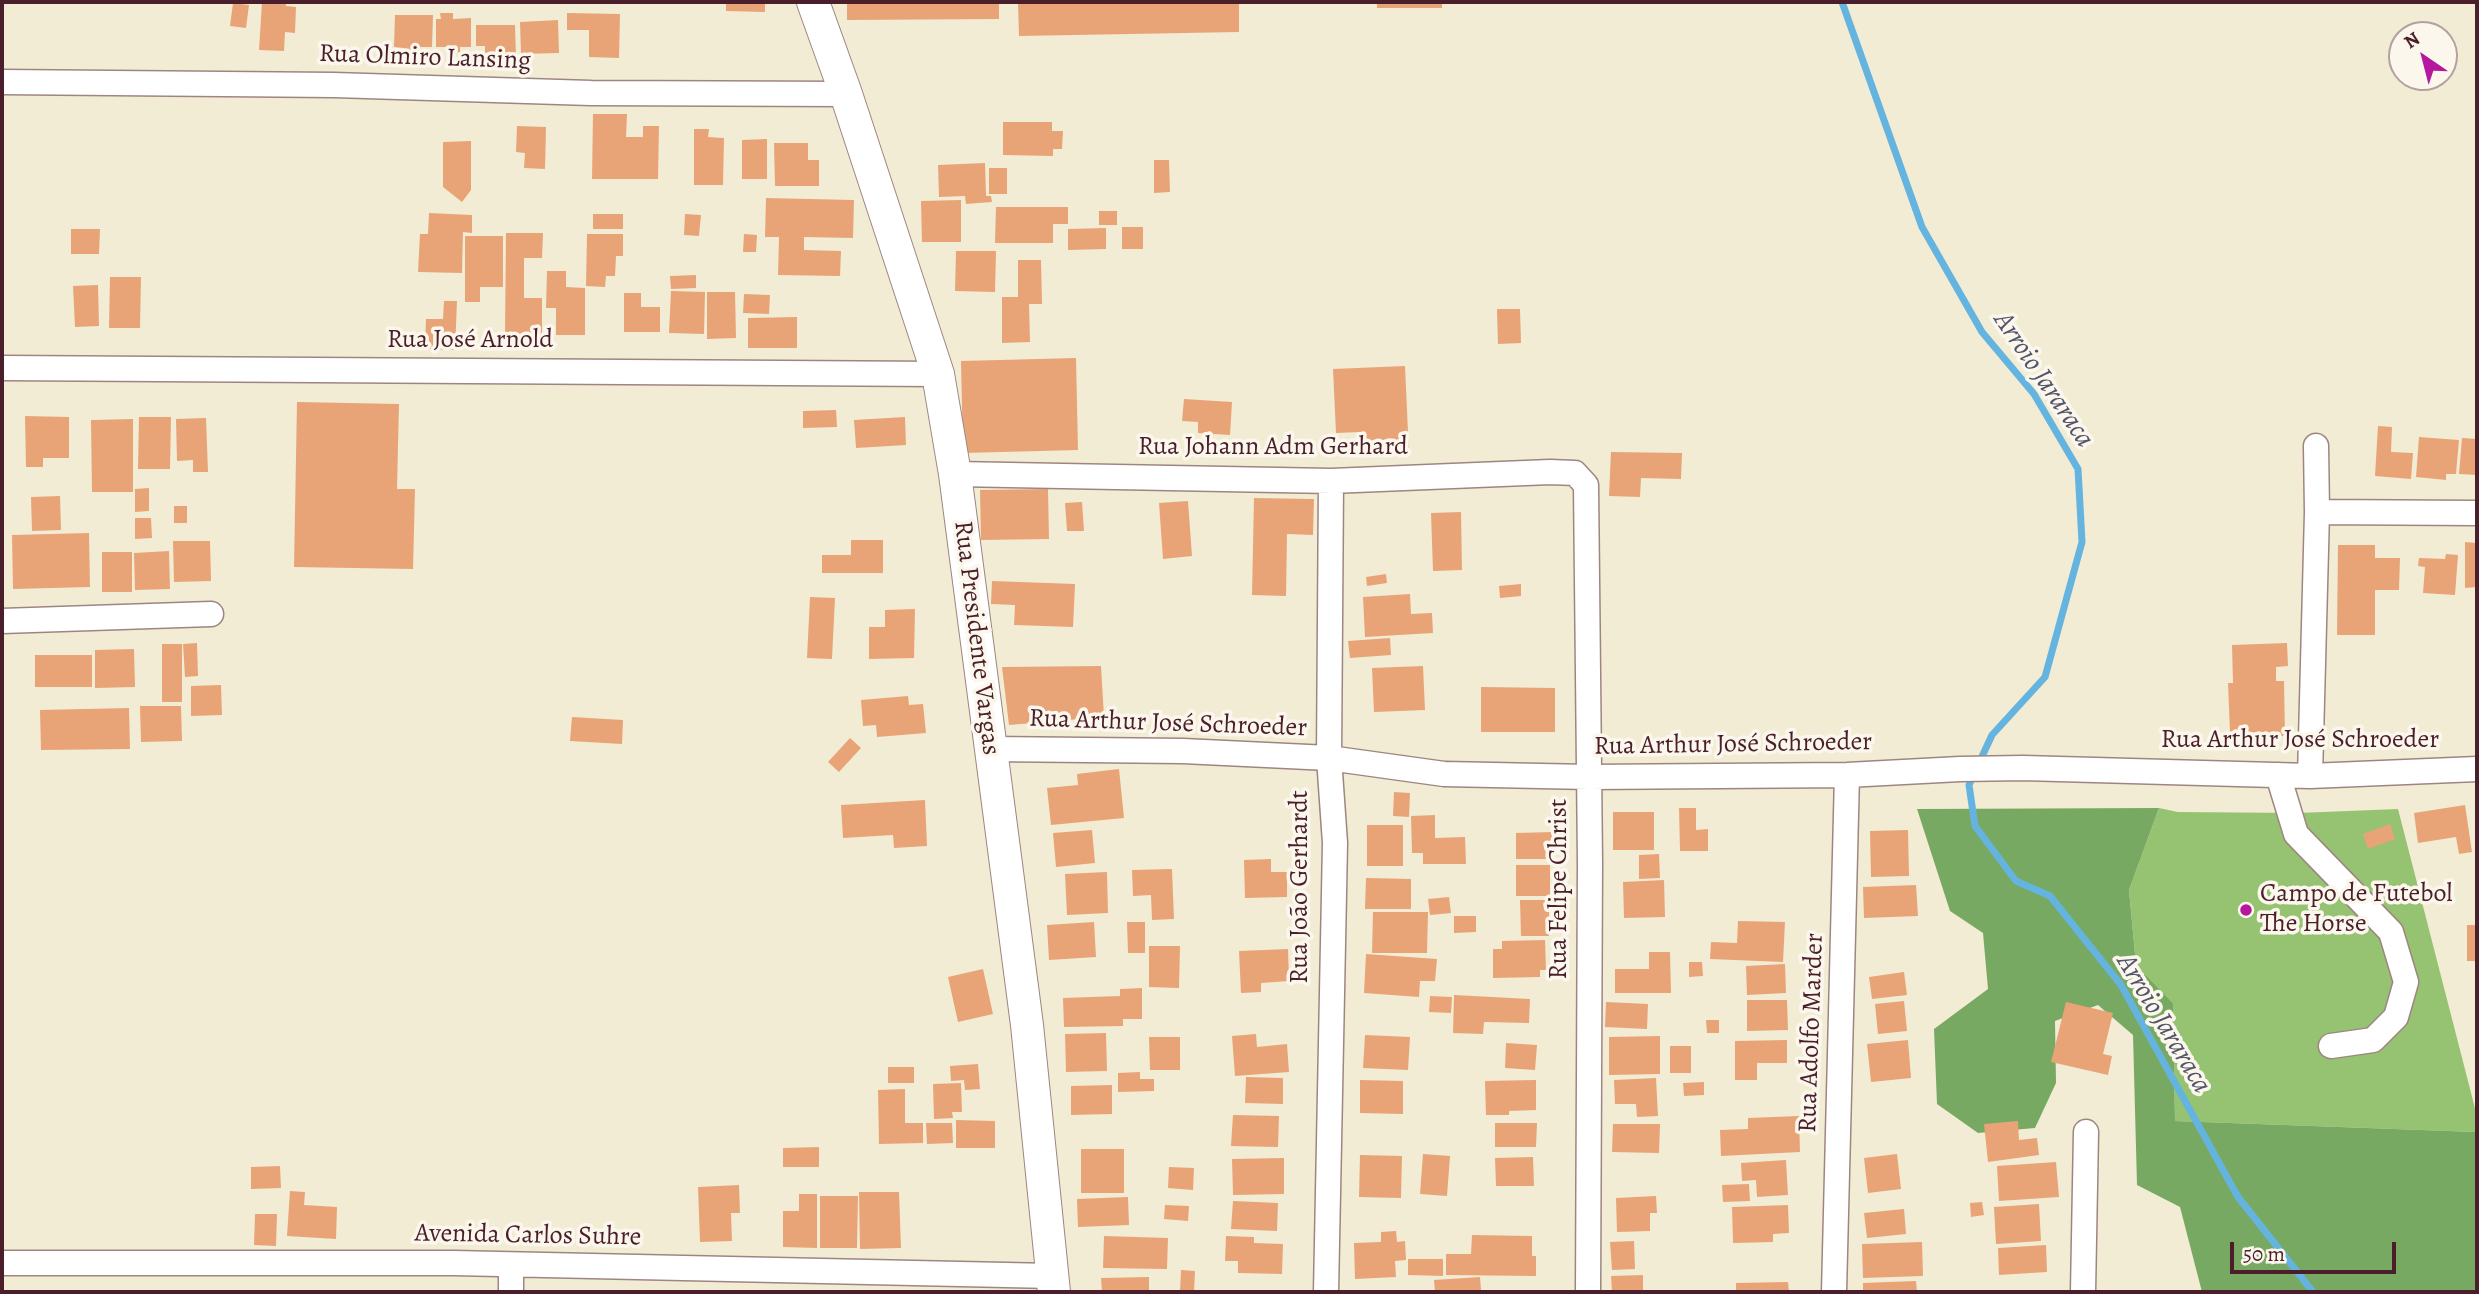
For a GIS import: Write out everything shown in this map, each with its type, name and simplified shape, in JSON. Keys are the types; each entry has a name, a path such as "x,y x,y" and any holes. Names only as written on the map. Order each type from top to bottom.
{"main road":[{"name":"Rua Presidente Vargas","path":"813,2 938,373 955,474 1027,1025 1053,1284"}],"street":[{"name":"Rua Olmiro Lansing","path":"2,82 334,85 591,93 846,94"},
{"name":"Rua José Arnold","path":"2,368 938,373"},
{"path":"2310,776 2317,512 2316,446"},
{"name":"Rua Johann Adm Gerhard","path":"955,474 1331,481 1550,471 1575,473 1586,485"},
{"name":"Rua João Gerhardt","path":"1326,1292 1335,843 1329,758 1331,481"},
{"name":"Rua Felipe Christ","path":"1586,485 1589,777 1588,1292"},
{"path":"2317,512 2477,513"},
{"path":"2,621 211,614"},
{"name":"Rua Arthur José Schroeder","path":"990,749 1183,751 1329,758 1444,774 1589,777 1847,775 2023,768 2310,776 2477,769"},
{"name":"Rua Adolfo Marder","path":"1834,1292 1847,775"},
{"path":"2278,775 2296,834 2391,932 2406,982 2396,1017 2373,1040 2331,1046"},
{"path":"2083,1292 2086,1132"},
{"name":"Avenida Carlos Suhre","path":"2,1264 512,1265 1053,1284"},
{"path":"511,1292 512,1265"}],"green space":[{"path":"2159,808 2178,812 2298,813 2398,809 2477,1116 2477,1132 2175,1121 2173,1003 2136,965 2129,890"},
{"path":"2159,808 2129,890 2136,965 2173,1003 2175,1121 2477,1132 2477,1292 2202,1292 2180,1207 2137,1185 2133,1035 2098,1005 2055,1021 2056,1083 2035,1128 1978,1133 1937,1104 1934,1029 1988,989 1983,933 1950,911 1917,809"}],"building":[{"path":"262,2 286,2 286,6 296,7 295,33 285,32 284,51 259,50"},
{"path":"726,2 765,2 765,12 726,11"},
{"path":"847,2 999,2 999,19 847,20"},
{"path":"1018,2 1239,2 1239,32 1019,36"},
{"path":"1377,2 1442,2 1442,8 1377,8"},
{"path":"233,3 249,5 246,28 230,26"},
{"path":"440,13 453,13 453,19 471,18 471,47 460,47 460,52 447,52 447,47 436,47 436,19 441,19"},
{"path":"567,13 620,14 619,58 589,57 589,30 567,30"},
{"path":"395,15 433,15 432,47 418,47 418,53 404,52 404,48 394,47"},
{"path":"558,20 559,53 521,54 520,22"},
{"path":"476,25 515,25 516,58 485,58 485,46 476,46"},
{"path":"593,114 627,114 626,137 643,137 643,126 659,126 658,179 592,179"},
{"path":"1003,122 1052,122 1052,131 1063,131 1062,149 1053,149 1053,156 1003,155"},
{"path":"517,126 546,127 545,169 524,168 525,153 516,152"},
{"path":"694,129 709,129 708,137 724,138 723,185 694,185"},
{"path":"767,139 767,179 742,179 742,140"},
{"path":"471,141 471,190 462,202 443,187 443,142"},
{"path":"774,143 808,143 808,160 819,160 819,186 775,186"},
{"path":"1154,160 1169,160 1170,192 1154,193"},
{"path":"985,163 986,196 991,196 992,202 966,204 965,196 939,197 938,165"},
{"path":"989,168 1007,168 1007,194 989,194"},
{"path":"766,198 854,200 853,238 804,237 804,250 841,251 840,276 778,275 779,237 765,237"},
{"path":"961,200 961,242 922,242 921,201"},
{"path":"996,207 1068,207 1068,224 1053,224 1053,243 995,243"},
{"path":"1099,211 1117,211 1117,225 1099,225"},
{"path":"429,213 472,215 472,233 463,232 462,273 418,272 420,234 428,234"},
{"path":"593,214 623,214 623,229 593,229"},
{"path":"685,214 701,215 699,236 684,235"},
{"path":"1122,227 1143,227 1143,249 1122,249"},
{"path":"1106,228 1106,249 1068,250 1068,229"},
{"path":"71,229 100,229 99,254 71,254"},
{"path":"506,233 543,233 542,258 524,258 524,298 542,298 542,336 505,336"},
{"path":"587,234 623,234 623,256 616,256 615,276 606,276 605,287 586,286"},
{"path":"744,234 757,235 756,252 743,252"},
{"path":"465,236 503,236 503,287 480,287 480,302 465,302"},
{"path":"956,251 996,251 995,292 955,291"},
{"path":"1018,260 1041,260 1042,304 1029,304 1030,342 1002,343 1002,297 1018,297"},
{"path":"547,271 566,271 566,287 585,288 585,335 556,335 556,308 546,308"},
{"path":"696,275 696,288 671,289 670,276"},
{"path":"110,277 141,277 140,328 109,328"},
{"path":"98,285 99,326 75,327 73,286"},
{"path":"671,291 705,292 704,334 669,333"},
{"path":"707,292 735,292 736,338 707,339"},
{"path":"624,293 641,293 641,307 660,307 660,332 624,332"},
{"path":"744,294 770,295 769,314 743,313"},
{"path":"444,301 457,301 455,350 425,349 426,319 443,319"},
{"path":"1497,309 1520,309 1521,343 1498,344"},
{"path":"797,317 797,348 748,348 748,318"},
{"path":"1076,358 1078,450 963,453 961,361"},
{"path":"1405,366 1409,454 1362,457 1361,432 1336,433 1333,369"},
{"path":"1184,399 1232,402 1230,435 1198,433 1198,422 1182,421"},
{"path":"297,402 399,404 397,489 415,489 413,569 294,567"},
{"path":"836,410 837,427 803,428 803,411"},
{"path":"25,416 69,417 69,458 43,458 43,467 26,467"},
{"path":"139,417 171,417 170,469 138,469"},
{"path":"905,417 906,445 856,448 854,420"},
{"path":"206,418 208,472 193,472 193,460 177,461 176,419"},
{"path":"133,419 133,492 92,492 91,420"},
{"path":"2378,426 2392,427 2391,452 2413,453 2411,479 2375,476"},
{"path":"2419,437 2459,440 2456,474 2446,474 2446,480 2416,477"},
{"path":"2462,438 2477,439 2477,475 2459,474"},
{"path":"1611,452 1682,453 1681,479 1641,478 1640,497 1609,496"},
{"path":"149,488 149,511 135,512 135,489"},
{"path":"1048,489 1049,539 981,540 980,490"},
{"path":"60,496 61,530 32,531 31,497"},
{"path":"1254,498 1314,499 1313,535 1287,534 1286,596 1252,595"},
{"path":"1188,501 1192,556 1163,559 1159,503"},
{"path":"1082,502 1084,531 1067,531 1065,503"},
{"path":"174,506 187,506 187,523 174,523"},
{"path":"1461,512 1462,570 1433,571 1431,513"},
{"path":"135,518 151,518 152,538 135,539"},
{"path":"89,533 90,587 13,589 12,535"},
{"path":"851,540 883,540 883,573 822,573 822,555 851,555"},
{"path":"173,541 210,541 211,581 174,582"},
{"path":"2465,542 2477,543 2477,587 2465,588"},
{"path":"2338,545 2375,545 2375,558 2400,558 2399,590 2375,590 2375,635 2337,635"},
{"path":"169,551 170,589 135,590 134,553"},
{"path":"102,552 132,552 132,592 102,592"},
{"path":"2446,554 2458,555 2455,595 2423,593 2425,567 2418,566 2419,558 2445,559"},
{"path":"1386,574 1387,583 1367,586 1366,577"},
{"path":"992,581 1075,584 1073,627 1014,625 1015,605 991,604"},
{"path":"1521,584 1521,596 1500,598 1499,586"},
{"path":"1410,594 1411,614 1432,613 1433,633 1365,637 1363,597"},
{"path":"810,597 835,598 832,659 807,658"},
{"path":"915,609 914,658 869,659 869,627 885,627 885,610"},
{"path":"1390,638 1391,655 1350,658 1348,641"},
{"path":"197,643 198,676 185,677 183,644"},
{"path":"2287,643 2288,666 2276,667 2276,681 2284,681 2285,736 2253,736 2253,732 2230,732 2228,683 2233,683 2232,645"},
{"path":"162,644 182,644 182,702 162,702"},
{"path":"134,649 135,687 95,688 95,650"},
{"path":"35,655 92,655 92,687 35,687"},
{"path":"1101,666 1104,717 1009,725 1002,667"},
{"path":"1423,666 1425,710 1374,712 1372,668"},
{"path":"221,685 222,715 191,716 191,686"},
{"path":"1481,687 1555,688 1555,732 1481,732"},
{"path":"908,696 909,705 923,704 926,733 877,737 876,725 863,726 861,700"},
{"path":"140,706 181,706 182,741 141,742"},
{"path":"129,708 130,749 41,750 40,710"},
{"path":"572,717 623,720 622,744 570,741"},
{"path":"850,738 861,748 839,772 828,762"},
{"path":"1119,769 1124,818 1051,825 1047,788 1078,785 1077,774"},
{"path":"1394,792 1410,793 1409,817 1393,816"},
{"path":"925,800 927,846 894,848 893,835 843,838 841,805"},
{"path":"2465,805 2472,852 2459,854 2456,837 2418,843 2414,813"},
{"path":"1679,808 1696,808 1696,830 1708,829 1708,851 1680,851"},
{"path":"1613,812 1654,812 1654,850 1613,850"},
{"path":"1435,815 1435,838 1465,837 1466,864 1423,864 1423,853 1412,853 1411,816"},
{"path":"2390,824 2395,839 2368,849 2363,834"},
{"path":"1367,825 1403,825 1403,866 1367,866"},
{"path":"1092,830 1095,863 1056,867 1053,833"},
{"path":"1908,830 1909,876 1871,877 1870,831"},
{"path":"1554,832 1554,859 1516,859 1516,833"},
{"path":"1659,854 1660,878 1639,879 1639,855"},
{"path":"1271,859 1271,872 1287,872 1287,897 1245,898 1244,860"},
{"path":"1516,865 1550,865 1550,896 1516,896"},
{"path":"1172,869 1174,919 1152,920 1151,895 1133,896 1132,870"},
{"path":"1107,872 1108,913 1067,915 1065,874"},
{"path":"1366,878 1411,879 1411,909 1365,909"},
{"path":"1664,880 1665,917 1624,918 1623,882"},
{"path":"1916,885 1918,916 1864,918 1863,887"},
{"path":"1449,897 1451,913 1430,915 1428,899"},
{"path":"1520,900 1549,900 1549,936 1521,936"},
{"path":"1373,912 1428,912 1427,953 1372,953"},
{"path":"1454,916 1476,916 1476,932 1454,933"},
{"path":"1738,921 1785,922 1783,962 1710,959 1711,942 1737,943"},
{"path":"1094,922 1096,957 1049,960 1047,925"},
{"path":"1127,922 1145,922 1145,953 1128,953"},
{"path":"2467,925 2477,925 2477,961 2467,961"},
{"path":"1545,940 1546,970 1540,970 1540,977 1493,978 1493,949 1502,949 1502,941"},
{"path":"1149,946 1180,946 1179,988 1149,987"},
{"path":"1288,949 1289,981 1261,983 1261,992 1241,993 1239,951"},
{"path":"1649,952 1670,952 1671,993 1615,993 1615,969 1649,969"},
{"path":"1366,954 1437,959 1435,981 1420,981 1419,997 1364,993"},
{"path":"1689,962 1702,962 1703,976 1689,977"},
{"path":"1785,964 1786,993 1747,995 1746,966"},
{"path":"983,969 993,1014 958,1022 948,977"},
{"path":"1904,972 1907,995 1872,999 1869,977"},
{"path":"1142,988 1142,1019 1123,1019 1123,1026 1064,1027 1063,998 1120,996 1120,989"},
{"path":"1454,995 1530,999 1529,1023 1484,1022 1483,1034 1453,1033"},
{"path":"1430,996 1452,997 1451,1013 1429,1012"},
{"path":"1747,1000 1787,1000 1788,1030 1747,1031"},
{"path":"1904,1001 1907,1031 1878,1034 1875,1004"},
{"path":"1606,1002 1648,1004 1647,1029 1605,1027"},
{"path":"2066,1002 2113,1013 2103,1054 2112,1056 2108,1075 2051,1062"},
{"path":"1706,1020 1719,1020 1719,1033 1707,1033"},
{"path":"1106,1033 1107,1071 1066,1072 1065,1034"},
{"path":"1256,1034 1257,1047 1287,1044 1289,1072 1235,1076 1232,1036"},
{"path":"1365,1035 1410,1037 1408,1070 1363,1068"},
{"path":"1660,1036 1660,1074 1609,1075 1609,1037"},
{"path":"1149,1037 1180,1037 1180,1070 1150,1070"},
{"path":"1787,1040 1787,1063 1757,1063 1757,1080 1735,1080 1735,1041"},
{"path":"1908,1040 1911,1078 1871,1082 1867,1044"},
{"path":"1506,1043 1537,1045 1535,1070 1505,1068"},
{"path":"1670,1046 1691,1046 1691,1073 1670,1073"},
{"path":"978,1064 980,1089 965,1090 964,1080 951,1081 950,1066"},
{"path":"888,1067 914,1067 914,1083 888,1083"},
{"path":"1140,1072 1140,1079 1154,1079 1154,1091 1118,1092 1118,1073"},
{"path":"1246,1077 1283,1078 1283,1104 1245,1103"},
{"path":"1656,1078 1658,1116 1637,1117 1636,1104 1615,1104 1614,1080"},
{"path":"1360,1080 1403,1081 1403,1114 1360,1113"},
{"path":"1536,1080 1536,1110 1509,1111 1509,1115 1486,1115 1485,1081"},
{"path":"1704,1082 1704,1095 1684,1096 1683,1083"},
{"path":"961,1083 962,1112 952,1112 953,1118 934,1119 933,1084"},
{"path":"1112,1085 1112,1114 1071,1115 1071,1086"},
{"path":"905,1089 905,1123 923,1123 923,1143 879,1144 878,1090"},
{"path":"1233,1115 1279,1116 1278,1147 1231,1146"},
{"path":"1799,1116 1800,1152 1721,1156 1720,1130 1748,1129 1748,1118"},
{"path":"956,1120 995,1121 995,1148 956,1148"},
{"path":"2018,1121 2019,1140 2037,1138 2039,1155 1988,1162 1984,1124"},
{"path":"926,1123 952,1123 953,1143 927,1144"},
{"path":"1495,1123 1537,1123 1536,1147 1495,1147"},
{"path":"1613,1124 1660,1124 1659,1153 1612,1152"},
{"path":"819,1147 819,1167 783,1167 783,1148"},
{"path":"1081,1149 1124,1149 1124,1193 1081,1193"},
{"path":"1423,1154 1450,1156 1447,1196 1420,1194"},
{"path":"1897,1154 1901,1189 1868,1193 1864,1158"},
{"path":"1360,1155 1402,1156 1401,1198 1359,1197"},
{"path":"1533,1157 1534,1186 1496,1186 1495,1158"},
{"path":"1284,1158 1284,1194 1233,1195 1232,1159"},
{"path":"1786,1160 1788,1195 1757,1197 1756,1180 1742,1181 1741,1163"},
{"path":"2056,1162 2059,1197 1999,1201 1997,1166"},
{"path":"280,1166 281,1188 251,1189 251,1167"},
{"path":"1169,1167 1194,1168 1193,1190 1168,1188"},
{"path":"1749,1184 1750,1201 1723,1202 1722,1185"},
{"path":"739,1185 740,1213 731,1213 732,1241 700,1242 698,1187"},
{"path":"290,1191 305,1192 304,1205 337,1207 336,1239 287,1236"},
{"path":"859,1192 899,1192 901,1248 860,1249"},
{"path":"799,1194 817,1194 817,1248 783,1247 783,1211 799,1211"},
{"path":"820,1196 858,1196 857,1248 820,1248"},
{"path":"1656,1196 1657,1213 1650,1213 1650,1231 1617,1232 1616,1198"},
{"path":"1128,1197 1129,1225 1078,1227 1077,1199"},
{"path":"1233,1201 1278,1203 1277,1231 1231,1229"},
{"path":"1982,1202 1984,1215 1971,1217 1970,1203"},
{"path":"2039,1204 2041,1241 1996,1244 1994,1207"},
{"path":"1165,1205 1189,1206 1188,1221 1164,1219"},
{"path":"1788,1205 1789,1233 1773,1234 1773,1242 1733,1243 1732,1207"},
{"path":"1904,1209 1906,1234 1867,1238 1864,1213"},
{"path":"255,1214 277,1214 276,1246 254,1245"},
{"path":"1396,1231 1397,1242 1405,1241 1406,1260 1395,1261 1396,1277 1355,1279 1354,1243 1381,1242 1381,1232"},
{"path":"1472,1235 1532,1236 1536,1276 1446,1275 1446,1254 1471,1254"},
{"path":"1104,1236 1168,1238 1167,1269 1103,1268"},
{"path":"1226,1236 1254,1237 1254,1243 1283,1244 1282,1274 1238,1273 1238,1261 1225,1261"},
{"path":"1634,1241 1635,1269 1612,1270 1610,1242"},
{"path":"1922,1242 1923,1276 1863,1278 1862,1244"},
{"path":"2046,1245 2047,1272 1999,1275 1998,1248"},
{"path":"1408,1259 1443,1259 1443,1276 1408,1275"},
{"path":"1181,1270 1195,1271 1194,1292 1180,1292"},
{"path":"1643,1275 1643,1292 1612,1292 1611,1276"},
{"path":"1149,1277 1149,1292 1102,1292 1101,1278"},
{"path":"1480,1277 1481,1290 1435,1292 1434,1280"},
{"path":"1916,1281 1917,1292 1863,1292 1863,1283"},
{"path":"1788,1282 1789,1292 1736,1292 1736,1283"}],"waterway":[{"name":"Arroio Jararaca","path":"1842,2 1922,227 1982,332 2034,394 2078,469 2082,542 2045,677 1992,735 1979,763"},
{"name":"Arroio Jararaca","path":"1974,774 1969,785 1975,826 2016,881 2050,896 2121,985 2238,1197 2313,1292"}],"place":[{"name":"Campo de Futebol The Horse","path":"2246,910"}]}
